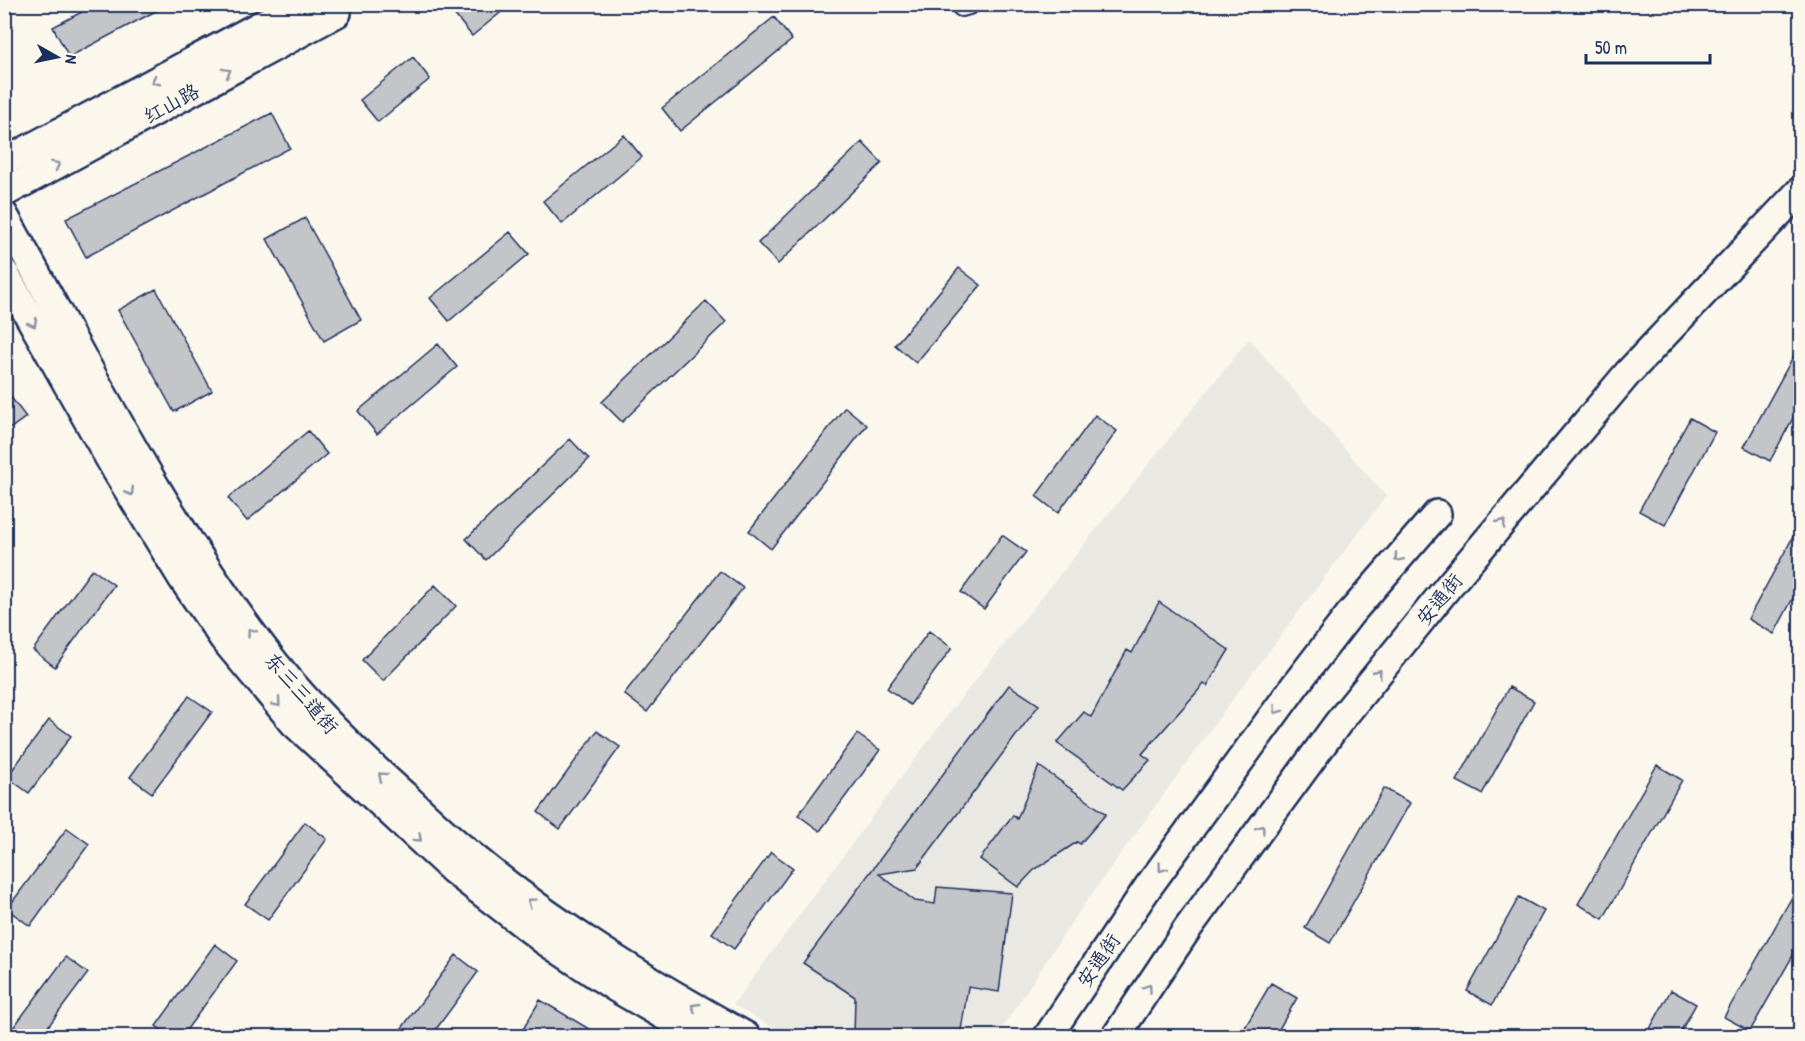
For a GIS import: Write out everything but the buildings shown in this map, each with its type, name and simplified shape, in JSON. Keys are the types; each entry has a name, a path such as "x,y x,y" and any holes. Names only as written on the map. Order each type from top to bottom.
{"main road":[{"name":"红山路","path":"4,162 300,4"},
{"name":"红山路","path":"4,193 337,13"},
{"name":"安通街","path":"1116,1036 1195,919 1338,723 1403,642 1628,373 1800,191"},
{"name":"东三三道街","path":"4,215 182,527 265,651 336,732 471,856 546,913 624,965 746,1036"},
{"name":"东三三道街","path":"4,272 117,472 182,578 223,638 294,723 453,870 517,920 616,988 699,1036"},
{"name":"安通街","path":"1048,1036 1148,886 1296,684 1350,614 1437,514"}],"shaded area":[{"path":"1249,339 1386,496 1229,704 1073,920 997,1036 789,1036 733,1005 949,713"}]}
